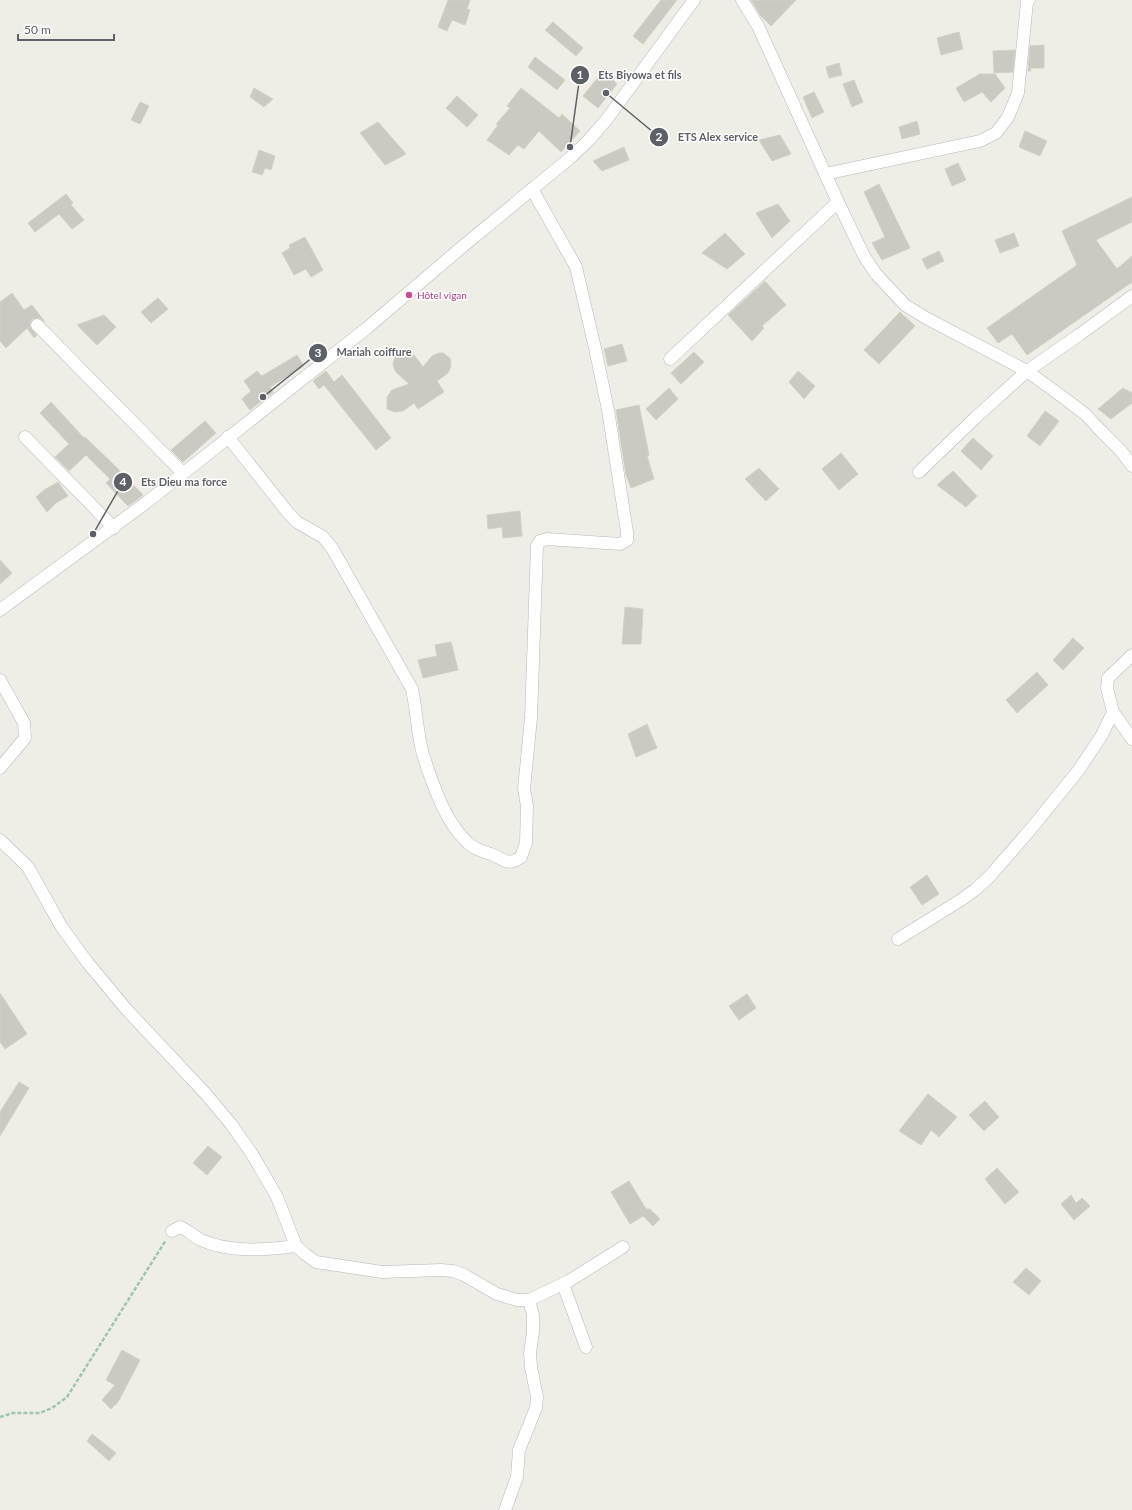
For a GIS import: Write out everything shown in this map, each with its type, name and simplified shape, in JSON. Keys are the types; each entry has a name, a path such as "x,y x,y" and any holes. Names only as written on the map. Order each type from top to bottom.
{"street":[{"path":"0,610 114,528 367,328 570,158 589,140 611,113 694,0"},
{"path":"742,0 758,26 838,202 864,256 876,274 905,305 926,318 1027,371 1084,414 1121,451 1132,466"},
{"path":"825,174 980,141 996,133 1008,118 1018,93 1027,1"},
{"path":"228,437 289,514 298,522 323,537 332,548 412,689 421,747 439,800 456,829 467,843 495,856 504,862 513,862 521,857 526,843 527,806 524,790 531,718 537,546 540,542 547,539 620,544 626,540 627,532 608,410 576,267 532,189"},
{"path":"670,359 838,202"},
{"path":"920,472 974,418 1027,371 1132,296"},
{"path":"37,325 183,473"},
{"path":"25,437 114,528"},
{"path":"1132,655 1108,678 1107,688 1113,712 1132,739"},
{"path":"0,680 24,723 24,738 0,768"},
{"path":"898,939 961,900 989,877 1078,771 1102,735 1113,712"},
{"path":"0,840 28,867 61,926 87,962 127,1010 205,1093 231,1124 252,1154 277,1197 296,1246 316,1262 382,1272 453,1271 464,1275 497,1294 516,1300 529,1300 563,1284 623,1247"},
{"path":"172,1231 180,1227 187,1230 199,1239 212,1244 234,1248 266,1250 296,1246"},
{"path":"563,1284 586,1347"},
{"path":"505,1510 517,1477 519,1450 536,1408 537,1397 531,1367 530,1353 533,1332 533,1315 529,1300"}],"path":[{"path":"0,1417 13,1413 40,1413 52,1408 67,1397 172,1231"}],"building":[{"path":"448,0 470,0 467,9 470,10 465,25 452,20 447,31 438,27"},
{"path":"661,0 677,0 643,44 633,36"},
{"path":"751,0 796,0 771,26 760,15"},
{"path":"553,22 583,48 576,56 545,30"},
{"path":"959,32 963,49 941,55 937,38"},
{"path":"1044,45 1044,68 1030,68 1031,71 1028,71 1030,46"},
{"path":"1015,50 1013,72 994,73 993,51"},
{"path":"535,57 565,80 557,90 528,67"},
{"path":"839,63 842,75 829,78 826,67"},
{"path":"605,69 616,77 613,80 617,84 598,108 583,96"},
{"path":"980,74 995,74 1005,88 991,102 982,92 964,102 956,88"},
{"path":"854,80 863,102 852,107 843,84"},
{"path":"254,88 273,99 264,107 250,97"},
{"path":"521,88 559,118 562,114 580,131 561,152 539,131 524,149 518,145 509,155 487,140 498,125 496,124 510,108 507,106"},
{"path":"814,92 824,112 812,118 803,97"},
{"path":"457,96 478,115 467,127 446,108"},
{"path":"140,102 149,106 140,124 131,120"},
{"path":"917,121 920,134 902,139 899,127"},
{"path":"378,122 406,154 385,165 360,133"},
{"path":"1025,131 1047,141 1040,156 1019,147"},
{"path":"780,135 791,154 772,161 759,140"},
{"path":"624,147 629,160 602,171 593,161"},
{"path":"259,150 275,156 271,170 265,168 262,175 252,172"},
{"path":"958,163 966,180 952,186 945,169"},
{"path":"879,184 910,248 882,260 872,243 885,237 864,192"},
{"path":"66,194 73,203 71,205 84,220 72,229 59,214 35,232 28,223"},
{"path":"1132,197 1132,222 1096,240 1117,269 1132,256 1132,282 1027,355 1012,334 998,343 987,328 1077,265 1062,231"},
{"path":"778,204 790,221 772,238 756,213"},
{"path":"725,233 745,254 727,269 702,253"},
{"path":"1014,233 1019,246 1000,253 995,240"},
{"path":"305,237 323,270 311,277 306,269 294,275 282,253 290,248 289,245"},
{"path":"939,251 944,261 927,269 922,259"},
{"path":"765,281 786,305 762,326 764,328 752,341 728,315"},
{"path":"12,293 24,310 32,305 45,322 39,318 32,319 30,327 37,335 34,338 27,328 6,348 0,341 0,302"},
{"path":"158,298 168,309 151,323 141,312"},
{"path":"900,312 915,326 879,364 864,350"},
{"path":"104,315 116,327 97,345 77,325"},
{"path":"622,344 627,361 608,366 604,349"},
{"path":"402,352 414,355 423,367 432,356 443,353 450,358 451,366 448,373 437,381 444,392 418,409 414,403 403,411 395,412 387,409 387,397 392,390 409,384 396,372 393,364 395,357"},
{"path":"694,352 704,362 681,384 671,373"},
{"path":"297,355 304,366 270,387 273,392 250,410 242,399 251,391 244,381 257,371 262,376"},
{"path":"326,371 334,382 342,375 391,438 376,450 324,385 319,389 313,381"},
{"path":"798,371 815,386 804,399 789,382"},
{"path":"669,388 678,399 656,420 646,409"},
{"path":"1123,388 1132,393 1132,403 1111,419 1098,409"},
{"path":"51,402 84,438 85,437 113,464 143,495 128,506 106,483 110,479 86,455 69,471 55,457 69,444 40,413"},
{"path":"639,405 649,455 647,456 654,479 631,488 626,475 616,410"},
{"path":"1045,411 1059,421 1040,446 1027,436"},
{"path":"205,421 216,433 183,462 171,450"},
{"path":"973,438 993,456 981,470 961,451"},
{"path":"841,453 858,474 839,490 822,469"},
{"path":"759,468 779,489 766,501 745,479"},
{"path":"953,471 977,496 966,507 937,485"},
{"path":"58,482 68,496 56,503 47,512 36,497 44,490"},
{"path":"520,511 522,536 503,538 502,527 488,529 487,515"},
{"path":"0,560 12,573 0,584"},
{"path":"625,607 643,609 641,644 622,644"},
{"path":"1073,638 1084,648 1063,670 1053,660"},
{"path":"451,642 458,670 423,678 418,660 437,656 435,645"},
{"path":"1037,672 1048,685 1017,713 1006,700"},
{"path":"647,724 657,748 636,757 628,734"},
{"path":"927,875 939,894 922,905 910,887"},
{"path":"0,993 27,1034 5,1049 0,1042"},
{"path":"747,994 756,1008 739,1020 729,1006"},
{"path":"19,1082 29,1088 0,1136 0,1112"},
{"path":"928,1094 957,1117 939,1137 931,1130 921,1145 899,1131"},
{"path":"985,1101 999,1117 984,1131 969,1115"},
{"path":"208,1146 222,1157 207,1175 193,1163"},
{"path":"997,1168 1019,1192 1005,1204 985,1179"},
{"path":"629,1181 646,1209 650,1209 660,1219 653,1226 643,1216 630,1224 611,1192"},
{"path":"1071,1195 1076,1203 1082,1198 1090,1206 1074,1220 1061,1204"},
{"path":"1026,1268 1041,1281 1029,1295 1013,1282"},
{"path":"122,1350 140,1360 118,1402 111,1409 102,1400 115,1385 106,1380"},
{"path":"92,1434 116,1453 109,1461 87,1441"}],"place":[{"name":"ETS Alex service","path":"606,93"},
{"name":"Ets Biyowa et fils","path":"570,147"},
{"name":"Hôtel vigan","path":"409,295"},
{"name":"Mariah coiffure","path":"263,397"},
{"name":"Ets Dieu ma force","path":"93,534"}]}
